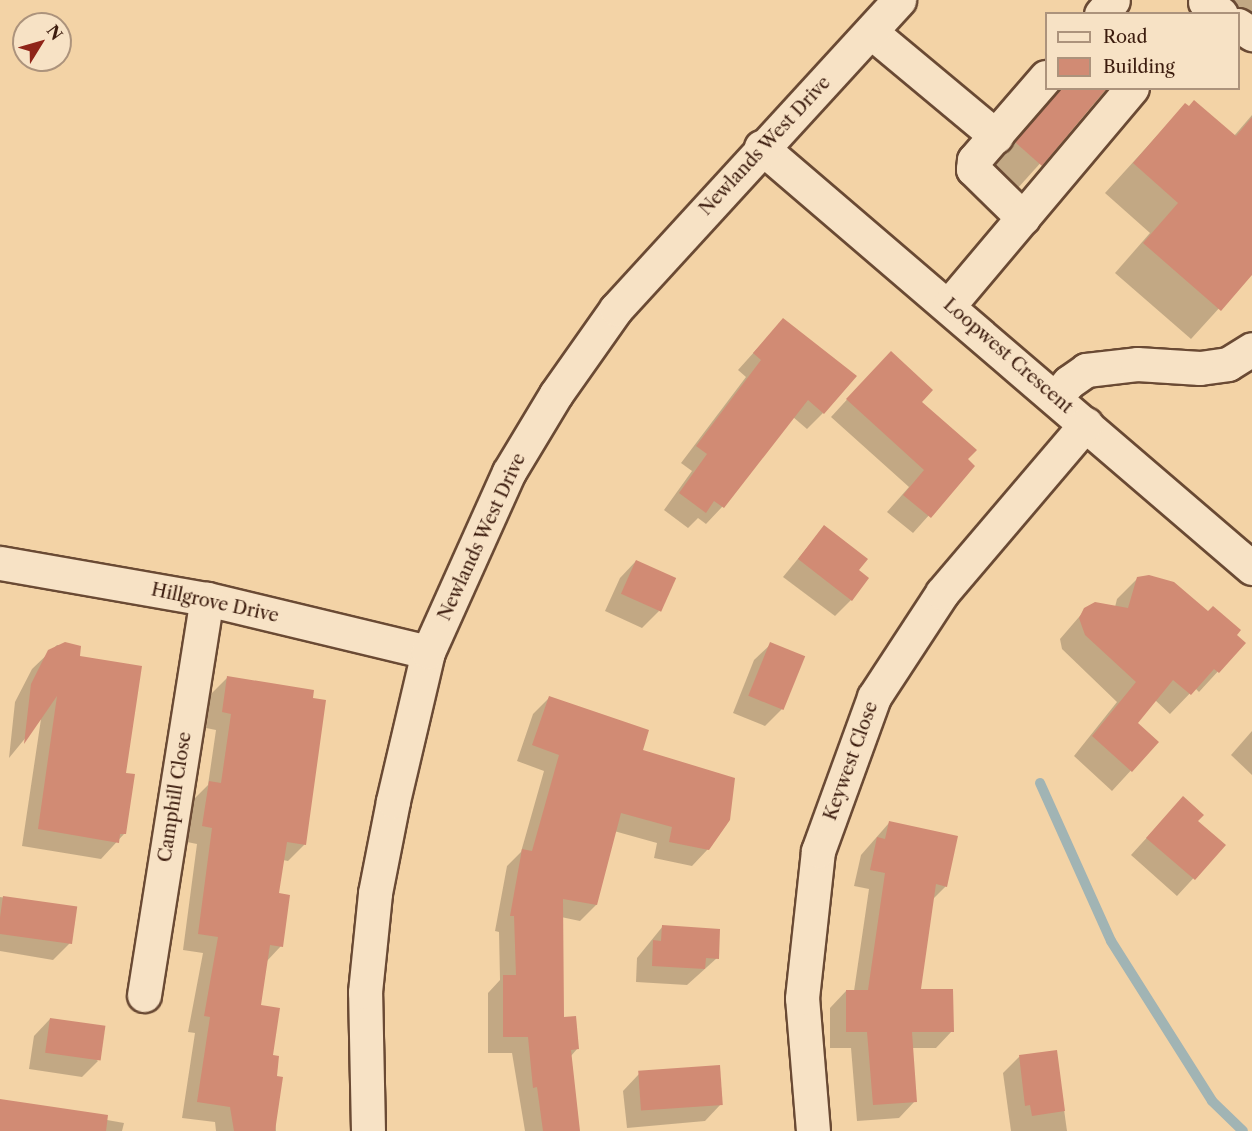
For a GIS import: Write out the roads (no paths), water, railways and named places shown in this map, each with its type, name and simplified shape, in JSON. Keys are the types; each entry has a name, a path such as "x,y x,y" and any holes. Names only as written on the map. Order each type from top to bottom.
{"street":[{"name":"Newlands West Drive","path":"368,1131 365,992 375,894 429,652 509,472 556,394 616,309 761,147 899,0"},
{"path":"1103,12 1113,0"},
{"path":"871,32 996,135"},
{"path":"1023,218 973,169 974,160 1045,79"},
{"path":"949,304 1130,90"},
{"name":"Loopwest Crescent","path":"761,147 949,304 1252,568"},
{"path":"1055,398 1069,382 1086,370 1137,364 1209,367 1228,364 1252,349"},
{"name":"Keywest Close","path":"813,1131 802,998 818,851 874,697 942,593 1086,424"},
{"name":"Hillgrove Drive","path":"0,563 207,599 429,652"},
{"name":"Camphill Close","path":"144,995 207,599"}],"waterway":[{"path":"1040,783 1111,941 1212,1101 1243,1131"}]}
